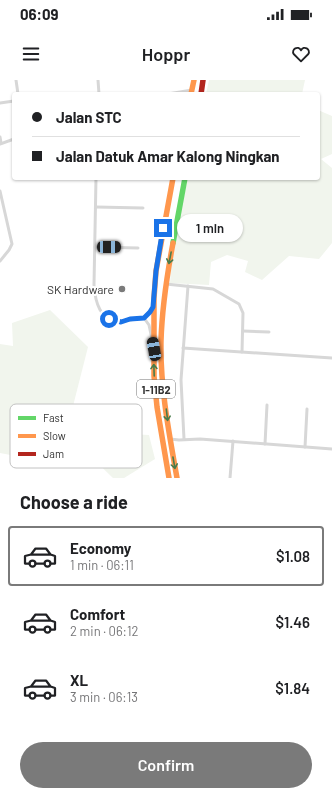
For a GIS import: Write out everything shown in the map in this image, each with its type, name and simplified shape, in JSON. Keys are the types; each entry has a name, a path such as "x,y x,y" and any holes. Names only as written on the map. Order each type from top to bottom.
{"highway":[{"path":"191,92 194,80"},
{"path":"201,92 204,80"},
{"name":"1-11B2","path":"169,478 158,407 154,349 154,298 156,271 173,180"},
{"path":"177,478 170,439 162,373 161,327 165,284 185,180"},
{"path":"168,200 166,225 168,230 174,226 181,203"}],"street":[{"path":"16,80 18,92"},
{"path":"98,80 99,92"},
{"path":"0,103 12,100"},
{"path":"0,137 0,144 12,140"},
{"path":"96,180 95,296 97,304 102,314 116,322 144,318 153,307 154,298"},
{"path":"0,191 12,244 0,261"},
{"path":"96,207 143,208"},
{"path":"95,247 138,248"},
{"path":"165,284 213,289 239,304 243,313 242,352"},
{"path":"184,439 181,380 188,286"},
{"path":"144,318 149,325 154,349"},
{"path":"243,331 269,332"},
{"path":"183,348 332,358"},
{"path":"265,444 267,405"},
{"path":"305,447 307,408"},
{"path":"170,439 233,441 332,449"},
{"path":"172,448 179,440"},
{"path":"230,478 233,441"}],"shaded area":[{"path":"209,80 305,80 302,92 206,92"},
{"path":"320,111 332,116 332,154 321,159 332,168 332,243 319,259 289,256 262,280 245,272 248,261 227,255 211,262 209,285 170,283 173,246 188,180 320,180"},
{"path":"50,310 88,347 74,404 10,404 10,455 0,453 0,344 13,346 12,323"},
{"path":"142,435 149,435 155,459 142,467"},
{"path":"103,468 140,468 124,478 113,478"}],"traffic: fast":[{"path":"173,243 185,180"}],"traffic: slow":[{"path":"191,92 194,80"},
{"path":"169,478 157,407 154,376 154,298 156,271 173,180"},
{"path":"173,243 164,304 161,358 166,410 177,478"}],"traffic: jam":[{"path":"201,92 203,80"}],"place":[{"name":"SK Hardware","path":"122,289"}],"route":[{"path":"109,319 116,322 121,322 135,318 144,318 153,307 156,271 163,228"}]}
